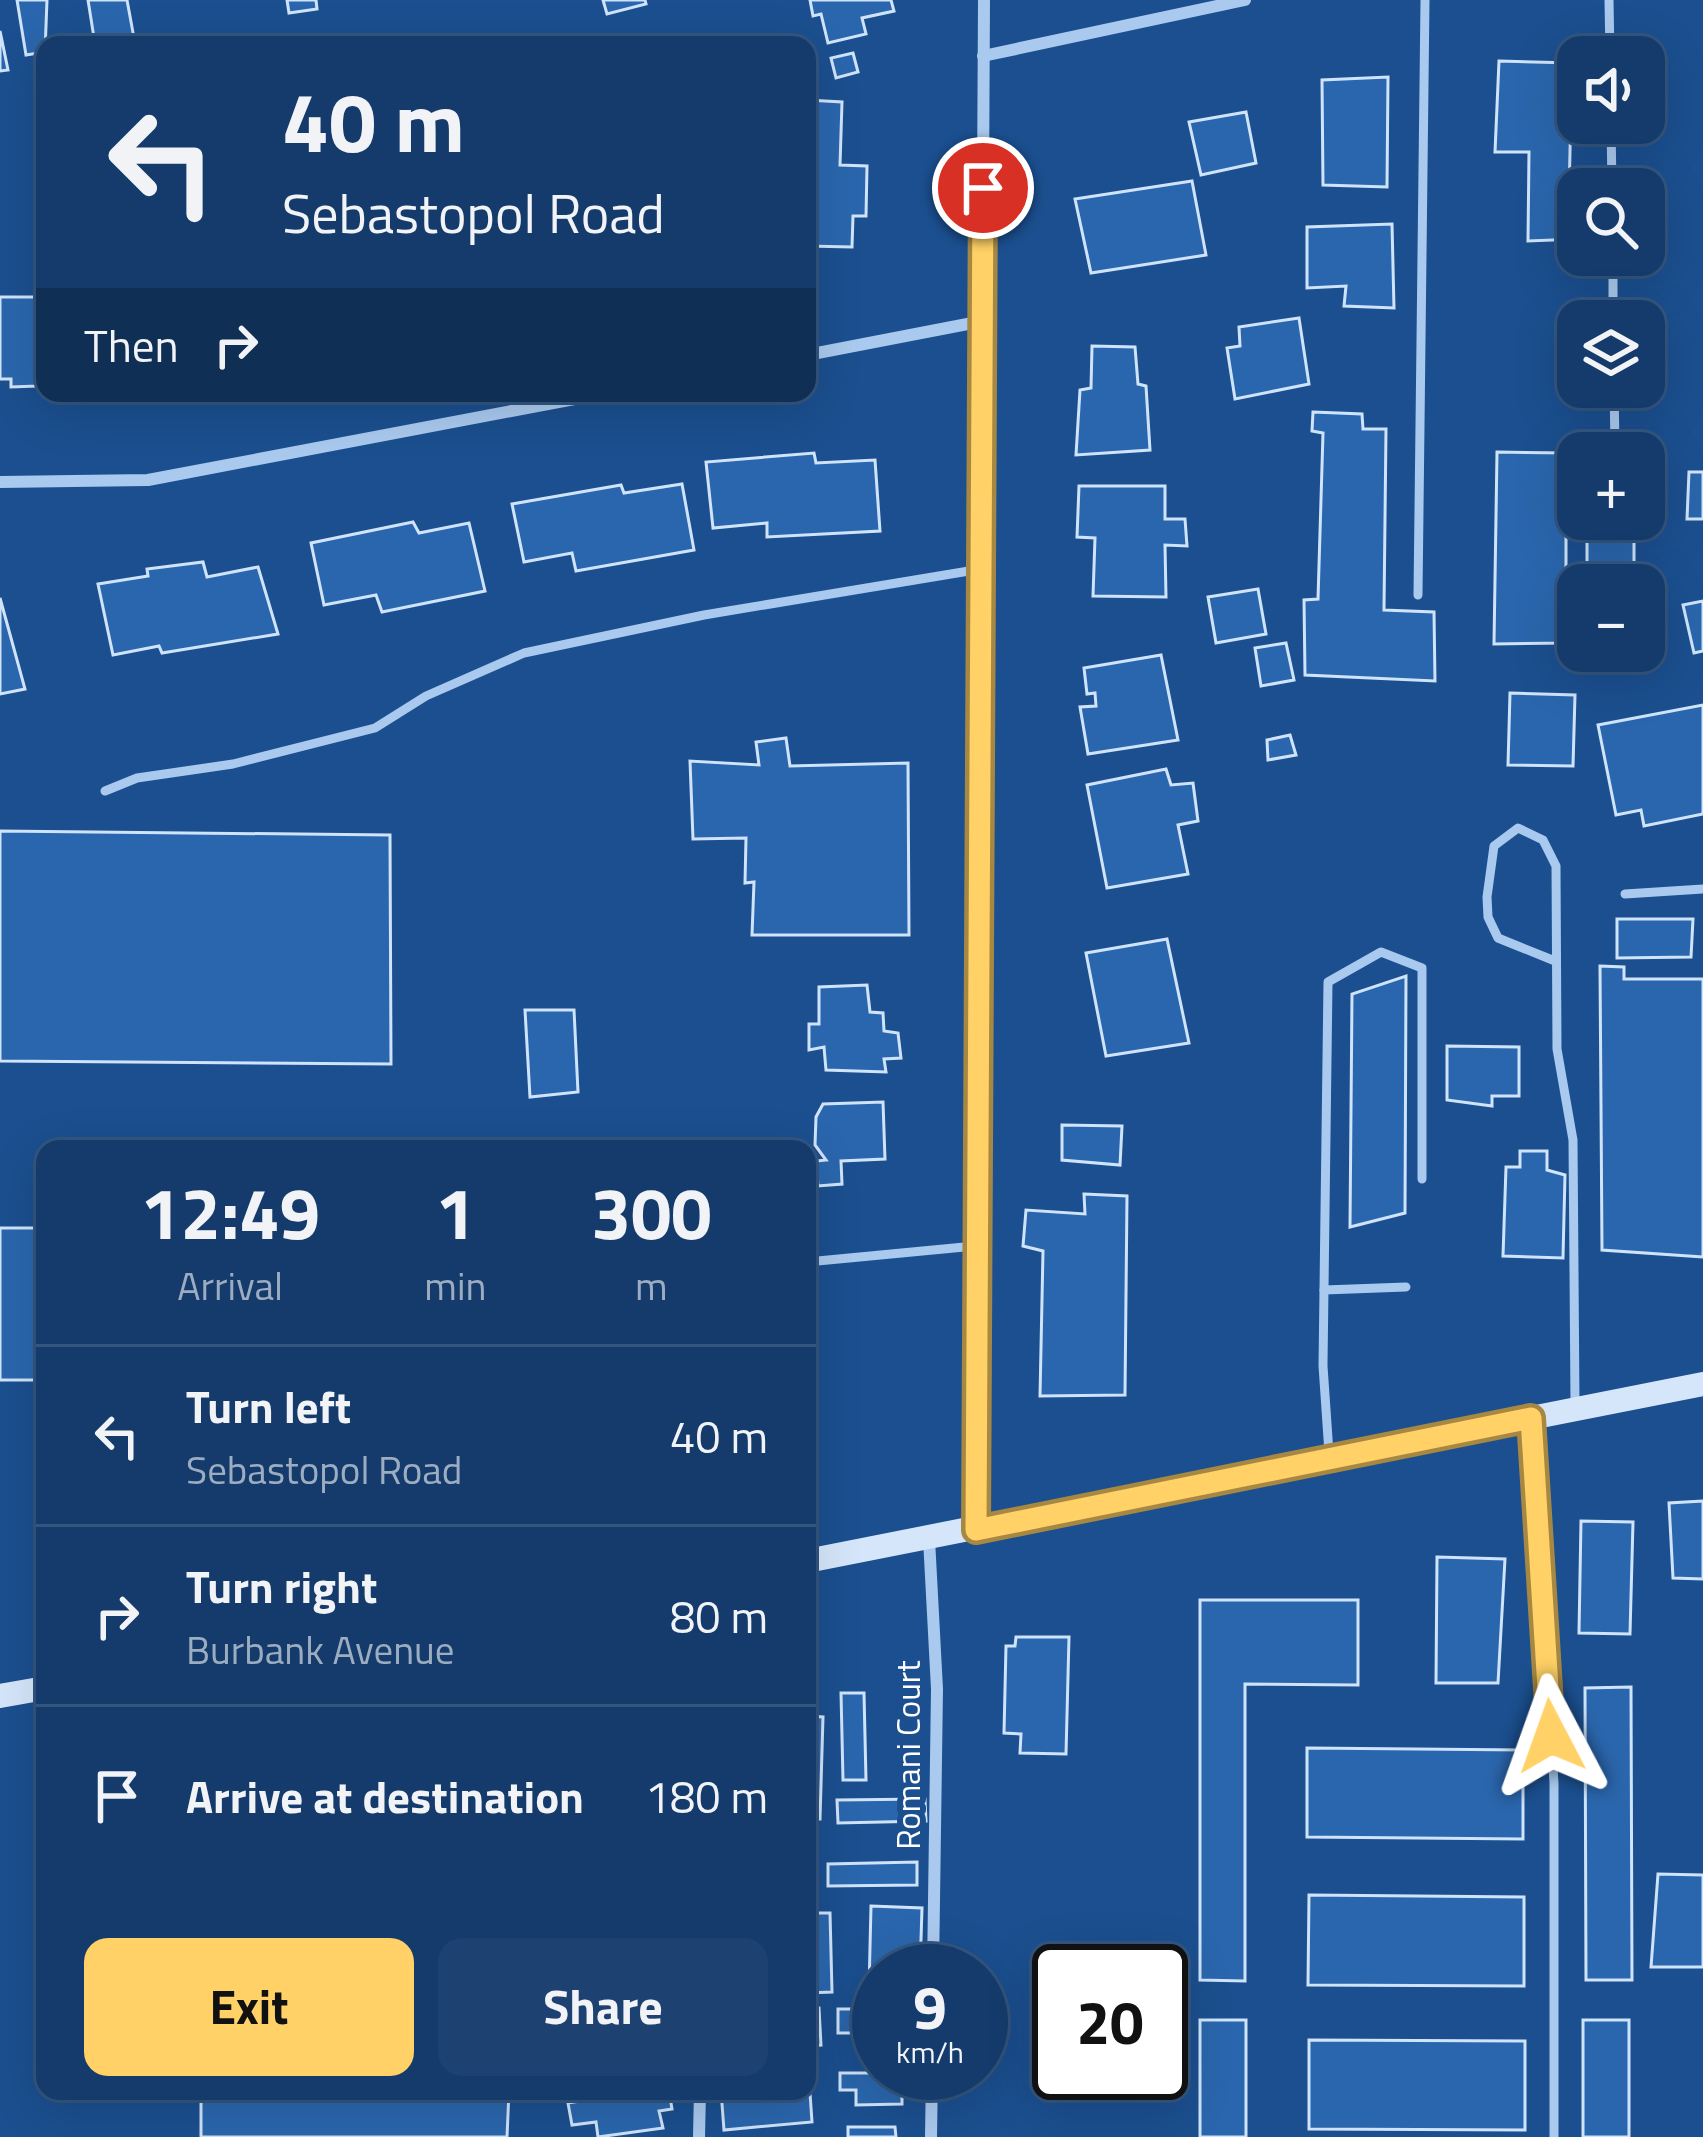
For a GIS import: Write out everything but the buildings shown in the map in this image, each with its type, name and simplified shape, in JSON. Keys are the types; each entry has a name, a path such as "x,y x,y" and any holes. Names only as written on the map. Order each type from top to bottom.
{"main road":[{"path":"816,1559 1703,1384"},
{"path":"0,1696 36,1690"}],"street":[{"path":"976,1530 984,0"},
{"path":"983,56 1245,0"},
{"path":"816,353 983,321"},
{"path":"0,482 148,481 559,402"},
{"name":"Romani Court","path":"929,1539 938,1689 933,1944"},
{"path":"699,2137 700,2100"},
{"path":"931,2137 932,2100"}],"lane":[{"path":"1418,595 1425,0"},
{"path":"1609,0 1610,36"},
{"path":"105,790 137,778 233,764 375,728 426,696 524,653 704,616 981,569"},
{"path":"1555,961 1498,938 1488,917 1494,846 1518,828 1552,850 1555,961 1557,1049 1573,1140 1575,1409"},
{"path":"1625,894 1703,889"},
{"path":"1330,1459 1324,1290 1328,982 1381,952 1422,968 1422,1179"},
{"path":"816,1261 975,1246"},
{"path":"1324,1290 1406,1287"},
{"path":"1531,1418 1554,1784 1554,2137"}],"route":[{"path":"983,188 976,1530 1531,1418 1551,1736"}]}
